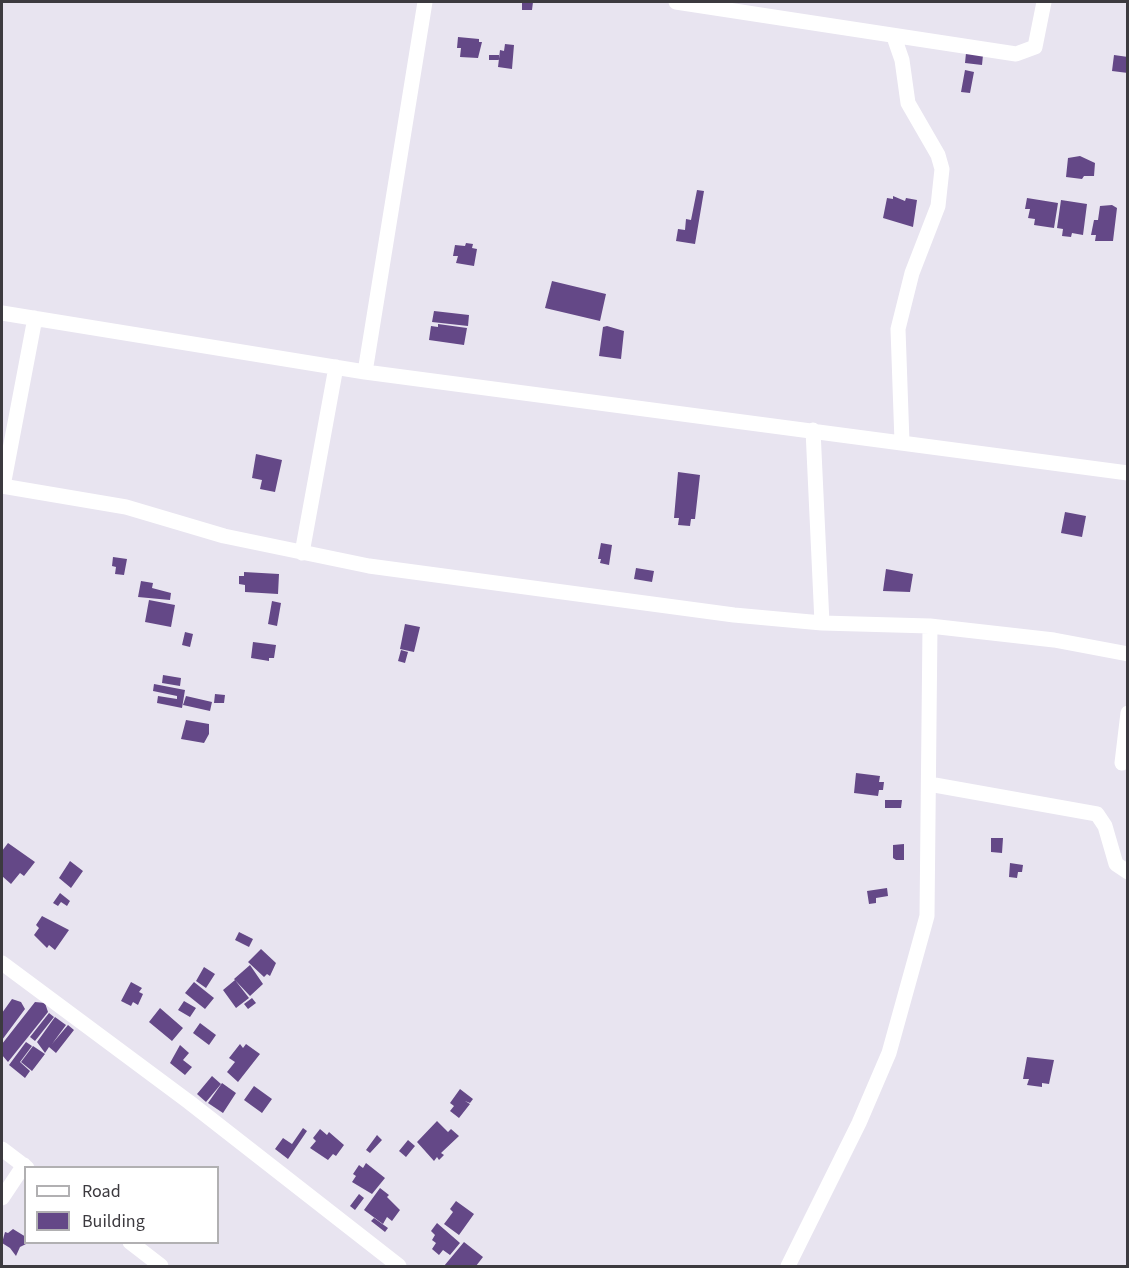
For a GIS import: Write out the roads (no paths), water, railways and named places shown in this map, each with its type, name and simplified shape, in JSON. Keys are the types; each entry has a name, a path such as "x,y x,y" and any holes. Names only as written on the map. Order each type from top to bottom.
{"street":[{"path":"365,372 425,2"},
{"path":"676,2 998,53 1027,52 1035,47 1044,2"},
{"path":"894,37 902,60 908,103 938,155 942,169 938,206 912,273 898,329 902,442"},
{"path":"2,313 365,372 1128,473"},
{"path":"35,318 2,486 126,507 224,536 381,568 734,615 822,623 930,626 1054,640 1128,654"},
{"path":"302,553 336,367"},
{"path":"813,430 822,623"},
{"path":"788,1266 859,1123 890,1053 927,916 930,626"},
{"path":"1122,763 1128,713"},
{"path":"928,784 1097,814 1106,826 1116,864 1128,872"},
{"path":"2,963 189,1102 399,1266"},
{"path":"2,1149 26,1166"},
{"path":"2,1198 24,1169"},
{"path":"133,1244 161,1266"}]}
